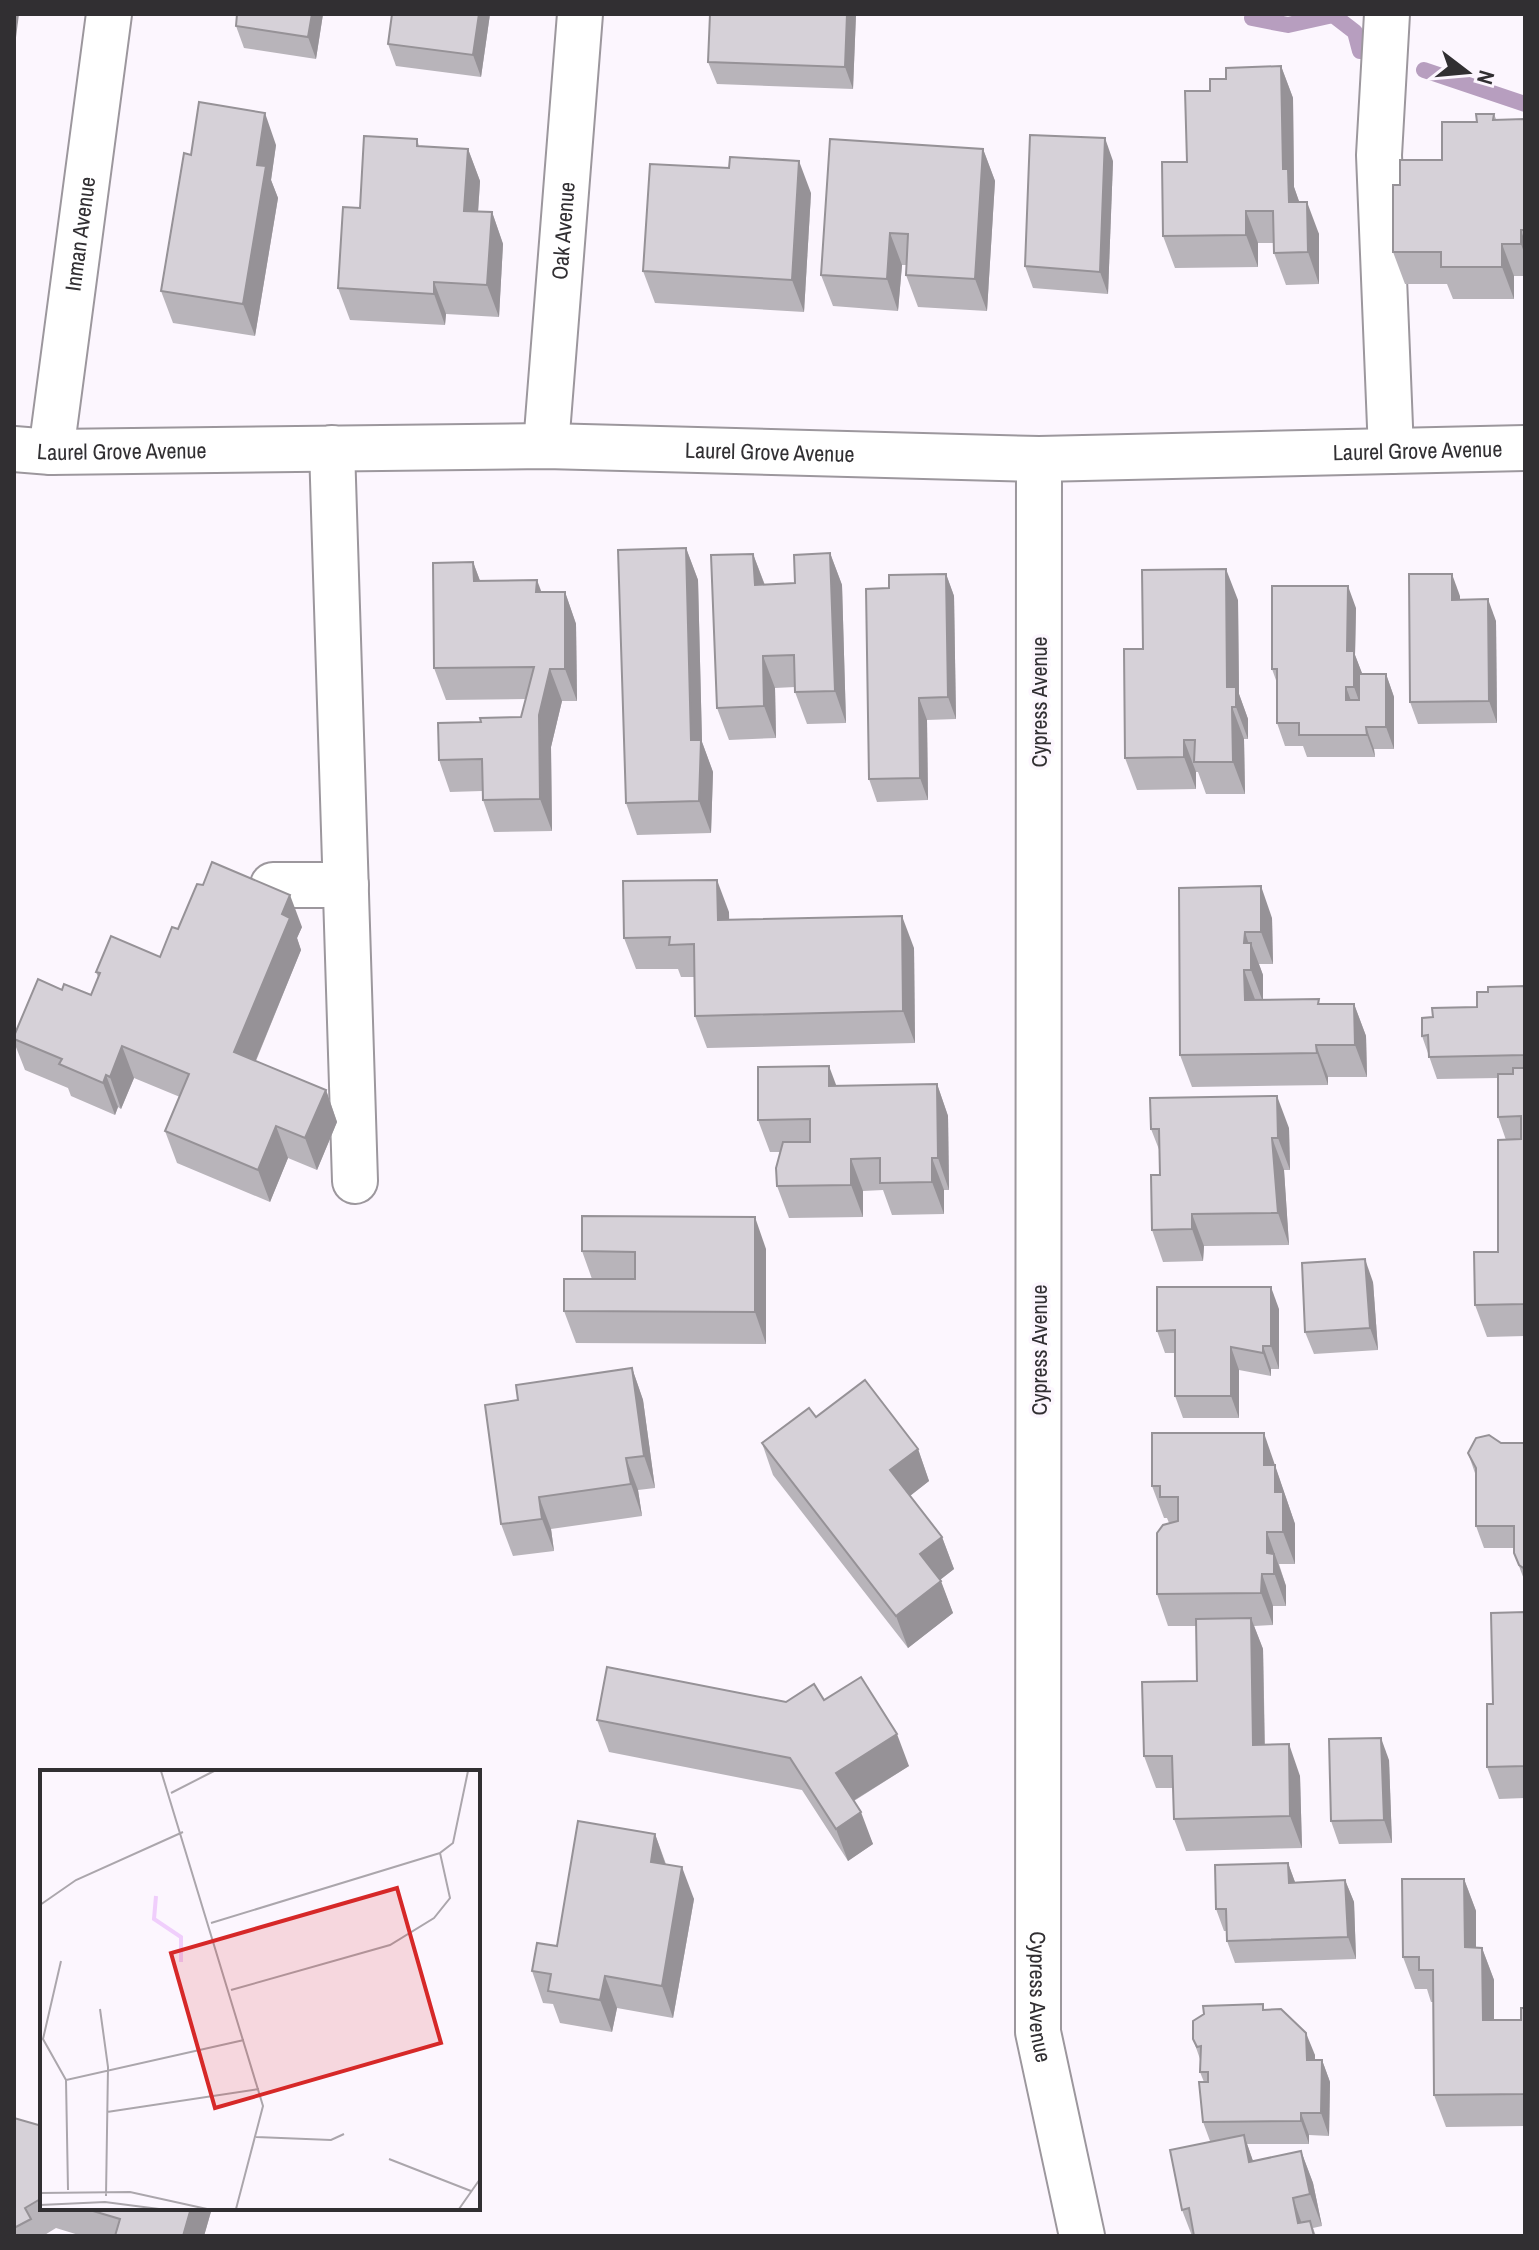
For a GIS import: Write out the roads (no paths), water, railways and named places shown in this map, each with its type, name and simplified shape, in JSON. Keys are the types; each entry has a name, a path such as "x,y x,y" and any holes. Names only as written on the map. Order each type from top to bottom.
{"street":[{"name":"Inman Avenue","path":"33,450 109,14"},
{"name":"Oak Avenue","path":"546,446 580,14"},
{"path":"1387,14 1379,155 1391,451"},
{"name":"Laurel Grove Avenue","path":"33,450 546,446 1039,459 1525,448"},
{"path":"332,448 355,1181"},
{"name":"Cypress Avenue","path":"1039,459 1038,2032 1082,2236"},
{"path":"273,885 346,885"}],"waterway":[{"path":"1252,18 1288,25 1333,15 1355,32 1360,51"},
{"path":"1424,70 1525,104"}]}
